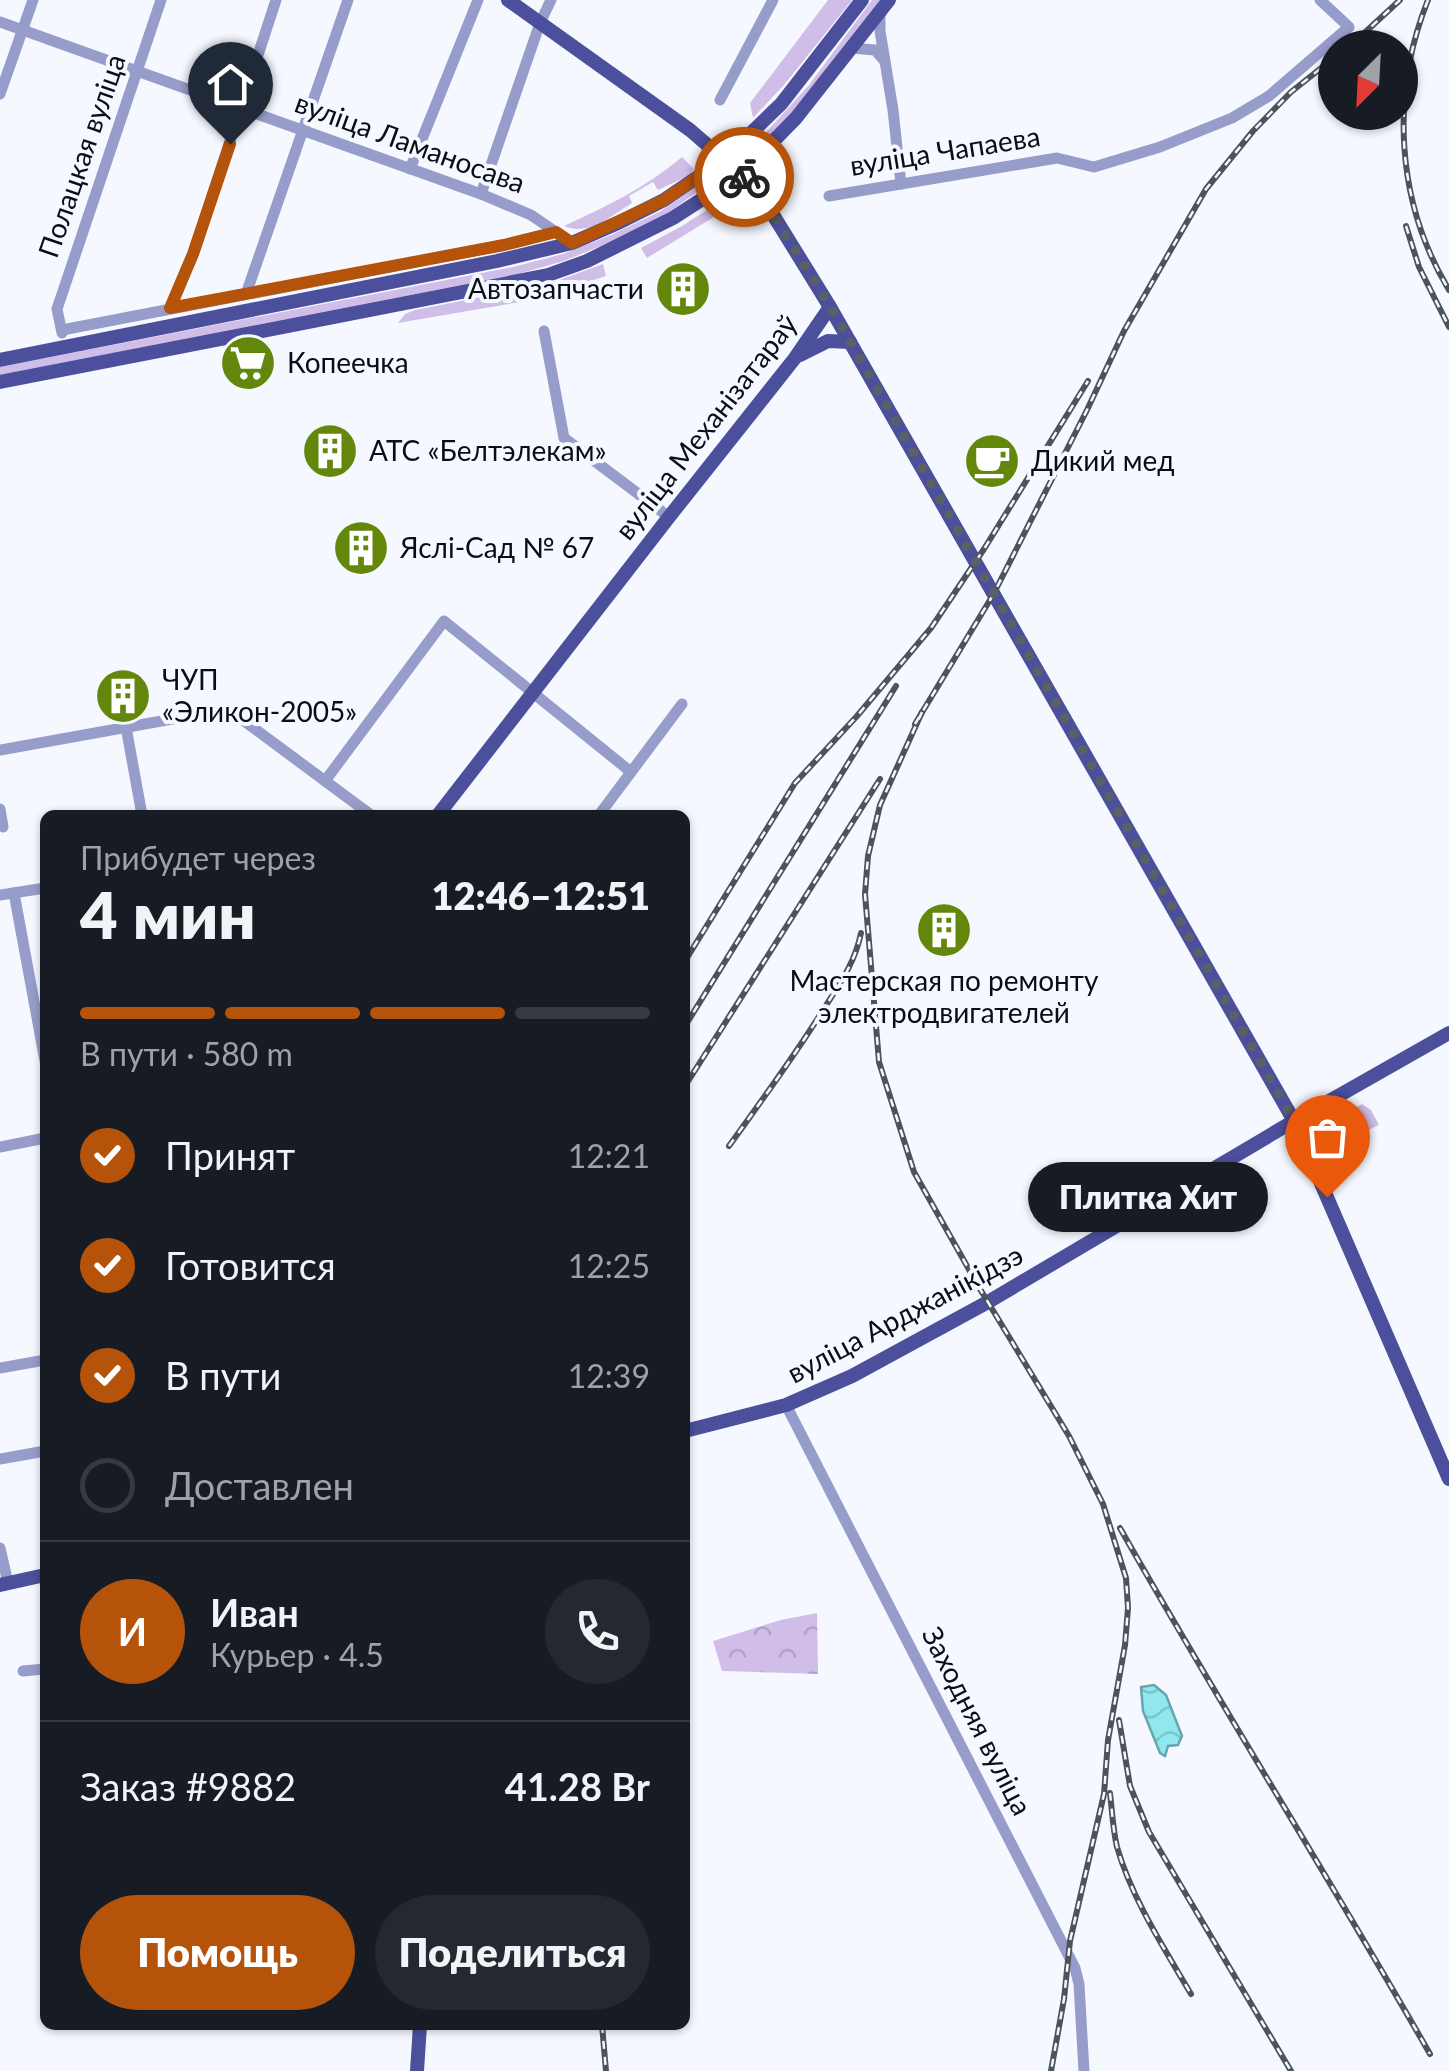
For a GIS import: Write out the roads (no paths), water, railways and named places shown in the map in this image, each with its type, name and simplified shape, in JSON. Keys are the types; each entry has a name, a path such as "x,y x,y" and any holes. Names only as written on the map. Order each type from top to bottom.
{"main road":[{"path":"508,0 690,130 759,192 830,306 1294,1121 1449,1479"},
{"path":"0,360 572,243 664,200 724,159 782,104 862,0"},
{"path":"0,382 548,275 586,261 646,233 741,174 796,118 884,6"},
{"name":"вуліца Механізатараў","path":"442,810 795,358 830,306"},
{"path":"795,358 828,341 850,342"},
{"name":"вуліца Арджанікідзэ","path":"690,1430 786,1404 852,1376 988,1302 1449,1033"},
{"path":"4,1584 40,1577"},
{"path":"417,2071 420,2030"}],"street":[{"path":"0,94 33,0"},
{"name":"Полацкая вуліца","path":"63,348 57,309 161,0"},
{"path":"170,308 193,254 276,0"},
{"path":"246,294 348,0"},
{"path":"410,169 478,0"},
{"path":"482,194 551,0"},
{"path":"720,100 773,0"},
{"name":"вуліца Чапаева","path":"829,196 1056,158 1094,167 1160,147 1232,118 1269,96 1349,27 1320,0"},
{"path":"884,6 880,31 901,184"},
{"name":"вуліца Ламаносава","path":"0,22 482,194 530,214 572,243"},
{"path":"851,48 875,50 884,60"},
{"path":"62,330 556,232"},
{"path":"544,331 564,438 669,517"},
{"path":"325,781 444,621 631,772"},
{"path":"603,810 682,704"},
{"path":"0,750 228,709 364,810"},
{"path":"126,727 141,810"},
{"path":"0,808 3,827"},
{"path":"0,896 40,889"},
{"path":"14,893 40,1034"},
{"path":"0,1147 40,1139"},
{"path":"0,1368 40,1361"},
{"name":"Заходняя вуліца","path":"786,1404 1075,1968 1084,2071"},
{"path":"0,1459 40,1452"},
{"path":"0,1548 4,1584"},
{"path":"22,1671 40,1670"}],"water":[{"path":"1154,1685 1166,1695 1182,1736 1178,1745 1168,1746 1165,1756 1160,1753 1143,1711 1141,1687"}],"railway":[{"path":"1368,30 1400,0"},
{"path":"1428,0 1408,73 1404,148 1418,221 1449,290"},
{"path":"915,724 993,595 1124,331 1206,189 1253,131 1318,71"},
{"path":"1406,226 1419,267 1449,327"},
{"path":"690,953 795,783 931,628 1088,381"},
{"path":"690,1018 896,686"},
{"path":"922,712 880,805 868,856 865,894 879,1062 914,1172 1069,1436 1103,1504 1126,1578 1125,1645 1108,1740 1104,1794 1070,1941 1051,2071"},
{"path":"690,1078 880,779"},
{"path":"729,1146 840,983 861,933"},
{"path":"1120,1528 1430,2054"},
{"path":"1119,1720 1130,1786 1149,1832 1291,2071"},
{"path":"1110,1793 1123,1866 1191,1994"},
{"path":"602,2030 606,2071"}],"place":[{"name":"Автозапчасти","path":"683,289"},
{"name":"Копеечка","path":"248,363"},
{"name":"АТС «Белтэлекам»","path":"330,451"},
{"name":"Дикий мед","path":"992,461"},
{"name":"Яслі-Сад № 67","path":"361,548"},
{"name":"ЧУП «Эликон-2005»","path":"123,696"},
{"name":"Мастерская по ремонту электродвигателей","path":"944,930"},
{"name":"Плитка Хит","path":"1327,1197"}]}
